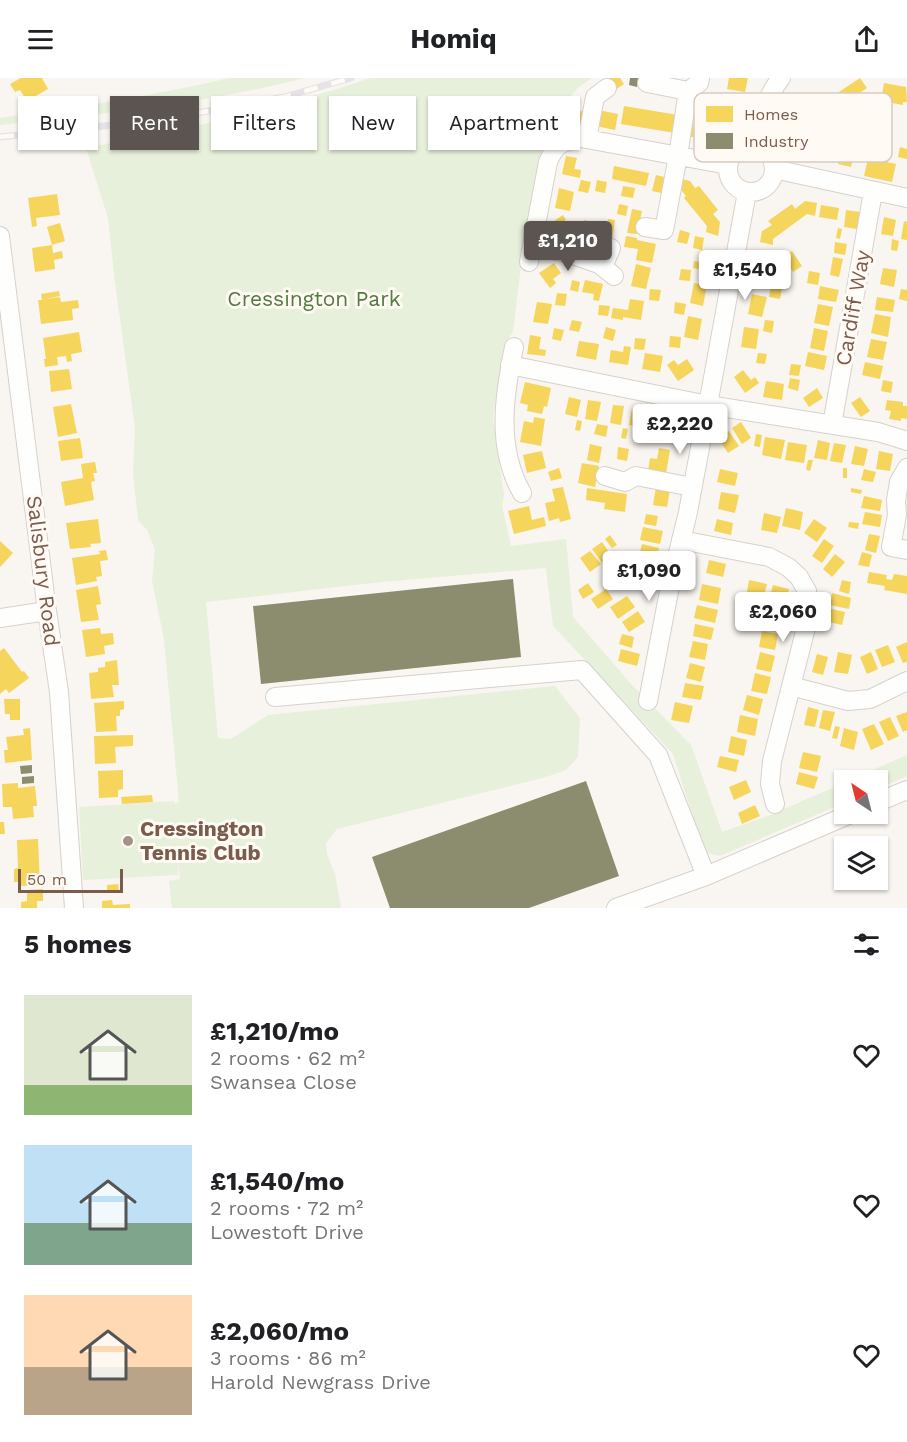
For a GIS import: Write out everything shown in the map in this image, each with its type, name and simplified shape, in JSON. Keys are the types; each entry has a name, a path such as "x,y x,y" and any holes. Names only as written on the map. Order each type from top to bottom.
{"street":[{"path":"772,93 781,78"},
{"path":"645,227 664,230 694,85 647,83"},
{"path":"586,139 595,97 607,88"},
{"path":"611,248 608,271 599,264 567,253 531,254 548,162 553,151 564,141 581,138 694,159"},
{"path":"711,162 728,165"},
{"path":"729,162 728,174 732,182 747,192 756,192 770,182 774,174 772,162"},
{"path":"774,169 907,198"},
{"path":"648,701 708,405 747,192"},
{"name":"Cardiff Way","path":"832,424 873,192"},
{"name":"Salisbury Road","path":"0,236 59,692 74,908"},
{"path":"514,347 504,409 504,429 511,467 522,494"},
{"path":"510,365 708,405 878,432 907,441"},
{"path":"907,468 899,482 896,500 897,515 891,547 907,550"},
{"path":"604,476 625,482 636,476 692,487"},
{"path":"681,540 769,557 788,567 799,577 807,591 810,612 772,761 770,784 775,804"},
{"path":"0,618 47,611"},
{"path":"275,697 582,670 658,755 706,876"},
{"path":"791,686 848,701 870,699 907,681"},
{"path":"888,798 907,790"},
{"path":"616,908 706,876 834,821"}],"green space":[{"path":"229,78 304,78 199,100 199,96 144,96"},
{"name":"Cressington Park","path":"370,78 592,78 570,96 428,96 428,150 542,150 525,233 513,332 504,345 493,418 504,495 502,506 511,546 566,539 573,617 631,684 691,745 722,832 770,815 834,787 834,807 720,856 704,852 673,754 553,626 546,568 381,582 206,602 218,738 231,739 268,715 555,686 580,718 578,757 566,770 337,829 326,843 341,908 172,908 169,881 180,879 178,863 178,875 83,880 79,807 179,802 164,639 152,581 155,549 147,530 138,520 133,473 135,428 108,218 87,150 98,150 98,146 110,143 110,150 199,150 199,125 211,123 211,150 317,150 317,96 312,96"},
{"path":"110,101 110,113 98,114 98,103"},
{"path":"18,115 18,123 0,125 0,118"},
{"path":"907,755 907,776 888,785 888,770 873,770"}],"building: Homes":[{"path":"21,78 42,78 48,89 36,96 24,96 20,90 15,92 10,84"},
{"path":"607,78 620,78 624,84 615,90"},
{"path":"729,78 748,78 745,92 727,89"},
{"path":"860,78 867,88 860,93 838,93"},
{"path":"884,83 906,87 907,102 903,102 903,105 892,103 892,93 882,93"},
{"path":"624,106 678,115 675,133 621,124"},
{"path":"598,110 618,114 615,130 596,126"},
{"path":"580,111 585,112 582,124 580,124"},
{"path":"689,124 694,124 694,137 687,136"},
{"path":"900,147 907,149 907,159 898,157"},
{"path":"566,156 577,158 574,169 581,170 580,178 562,174"},
{"path":"838,162 852,162 851,167 838,164"},
{"path":"867,162 896,164 892,182 864,176"},
{"path":"614,166 649,173 646,186 612,179"},
{"path":"656,175 669,178 666,194 652,191"},
{"path":"678,178 690,181 695,188 699,186 718,210 713,214 720,222 718,236 706,232 707,226 684,198 686,196 682,191 676,190"},
{"path":"581,180 591,182 588,193 578,191"},
{"path":"597,180 607,182 605,193 595,191"},
{"path":"623,186 635,188 633,198 621,196"},
{"path":"559,188 574,192 570,211 555,208"},
{"path":"57,194 60,215 36,218 37,226 32,227 28,198"},
{"path":"805,201 817,203 815,216 807,214 773,239 773,245 760,242 762,231 772,225 768,221 792,204 795,209"},
{"path":"619,204 628,206 626,216 617,214"},
{"path":"821,205 839,208 837,220 819,217"},
{"path":"632,209 642,211 637,234 627,233"},
{"path":"846,210 860,212 857,229 844,227"},
{"path":"563,215 566,220 560,224 567,233 559,240 548,225"},
{"path":"884,217 896,220 893,236 881,234"},
{"path":"608,219 615,220 612,239 593,236 595,223 607,225"},
{"path":"584,220 592,222 590,233 582,231"},
{"path":"904,221 907,222 907,240 901,239"},
{"path":"60,223 65,241 52,245 47,227"},
{"path":"838,228 842,229 840,239 836,238"},
{"path":"680,230 690,233 687,244 677,242"},
{"path":"626,236 656,244 652,263 636,260 638,249 624,247"},
{"path":"695,236 704,238 702,250 693,248"},
{"path":"892,239 899,241 897,251 891,250"},
{"path":"835,242 847,244 845,255 834,253"},
{"path":"52,245 53,253 62,251 63,258 54,260 55,269 35,272 32,248"},
{"path":"702,250 714,252 710,271 693,268 694,261 700,262"},
{"path":"770,250 780,252 779,262 769,261"},
{"path":"792,251 802,266 793,272 783,257"},
{"path":"833,257 843,259 839,277 830,275"},
{"path":"756,261 769,264 767,275 773,277 772,282 753,279"},
{"path":"554,263 561,273 553,279 556,283 550,288 539,273"},
{"path":"636,264 651,268 646,289 631,286"},
{"path":"883,268 897,270 894,287 880,284"},
{"path":"681,269 691,270 690,281 679,280"},
{"path":"809,271 820,273 818,285 807,283"},
{"path":"572,280 580,282 578,292 570,290"},
{"path":"585,280 603,284 599,301 593,300 594,294 582,292"},
{"path":"694,283 707,285 703,306 690,303"},
{"path":"771,286 782,288 780,299 769,297"},
{"path":"820,286 839,290 836,302 818,299"},
{"path":"650,289 661,290 659,301 649,300"},
{"path":"901,289 907,290 907,301 899,299"},
{"path":"59,291 60,296 45,299 60,297 61,302 78,300 79,308 72,309 73,320 41,324 38,300 42,300 41,294"},
{"path":"557,293 567,294 565,306 555,305"},
{"path":"752,294 767,297 762,317 748,314"},
{"path":"877,297 895,300 893,312 875,310"},
{"path":"630,299 644,301 641,320 611,318 613,308 628,310"},
{"path":"537,302 552,304 548,324 533,322"},
{"path":"675,302 686,304 684,315 674,313"},
{"path":"818,304 833,307 829,326 814,323"},
{"path":"599,305 610,306 608,316 598,315"},
{"path":"875,314 891,317 888,337 871,333"},
{"path":"688,316 702,319 698,340 684,337"},
{"path":"572,320 582,322 579,332 569,330"},
{"path":"765,320 774,321 772,333 763,331"},
{"path":"606,327 616,330 613,341 603,338"},
{"path":"744,327 759,329 756,349 741,347"},
{"path":"554,328 564,330 561,341 552,339"},
{"path":"814,328 828,331 824,351 810,348"},
{"path":"79,332 82,352 71,354 72,361 67,362 66,356 57,357 58,365 45,367 43,338"},
{"path":"530,335 541,337 539,349 546,350 545,356 527,354"},
{"path":"670,336 681,337 680,348 669,347"},
{"path":"635,338 646,339 644,350 634,349"},
{"path":"871,339 887,342 883,360 867,357"},
{"path":"579,341 599,344 596,360 576,356"},
{"path":"624,346 631,347 628,365 609,362 611,350 623,352"},
{"path":"808,352 827,356 824,370 805,366"},
{"path":"645,353 663,356 660,372 642,369"},
{"path":"758,353 767,354 765,364 756,363"},
{"path":"687,359 694,370 678,381 667,365 674,360 678,365"},
{"path":"865,362 883,366 880,379 862,375"},
{"path":"791,364 801,365 799,376 789,375"},
{"path":"69,369 72,389 51,392 49,371"},
{"path":"743,370 751,380 755,377 759,383 745,393 734,377"},
{"path":"790,378 800,380 798,391 788,388"},
{"path":"883,380 893,382 891,393 881,391"},
{"path":"766,381 784,384 782,400 763,397"},
{"path":"525,382 551,388 547,407 544,406 542,414 527,411 528,405 520,403"},
{"path":"817,388 823,398 809,407 803,398"},
{"path":"569,397 581,400 577,417 565,414"},
{"path":"860,397 870,411 861,417 851,403"},
{"path":"588,400 601,402 597,421 585,419"},
{"path":"887,400 903,402 903,406 907,406 907,419 901,418 901,421 889,419 891,411 885,410"},
{"path":"71,404 77,433 58,437 53,407"},
{"path":"613,405 624,406 621,425 610,423"},
{"path":"670,407 677,418 661,428 655,417"},
{"path":"632,409 644,411 641,427 629,425"},
{"path":"647,414 652,415 650,427 645,426"},
{"path":"534,417 545,419 541,446 520,442 524,421 533,423"},
{"path":"577,420 582,421 580,431 575,430"},
{"path":"678,421 685,432 670,442 663,431"},
{"path":"741,422 751,438 742,444 732,428"},
{"path":"597,424 608,426 606,437 594,434"},
{"path":"623,428 628,429 626,439 621,438"},
{"path":"729,431 739,446 728,453 718,438"},
{"path":"756,434 762,435 760,447 754,446"},
{"path":"765,437 785,440 781,459 762,455"},
{"path":"80,438 83,458 61,461 58,441"},
{"path":"818,440 830,443 827,460 814,458"},
{"path":"788,442 807,445 804,463 785,460"},
{"path":"834,443 846,445 842,463 830,461"},
{"path":"590,444 602,447 599,463 587,460"},
{"path":"855,446 868,449 864,466 851,464"},
{"path":"618,447 629,449 627,461 617,459"},
{"path":"659,448 670,450 666,474 648,471 650,458 657,459"},
{"path":"542,451 546,468 527,473 523,455"},
{"path":"879,451 893,454 890,471 876,469"},
{"path":"808,460 813,460 810,471 806,470"},
{"path":"95,462 97,473 93,473 95,481 91,482 94,500 65,506 61,482 83,478 81,464"},
{"path":"582,463 599,466 595,487 578,483"},
{"path":"559,468 562,478 551,481 548,472"},
{"path":"843,468 847,468 847,478 843,478"},
{"path":"720,469 738,473 735,486 717,482"},
{"path":"864,469 876,472 873,482 861,480"},
{"path":"563,487 571,519 560,522 559,518 549,521 545,503 555,501 552,489"},
{"path":"656,487 670,489 667,507 653,505"},
{"path":"587,488 627,494 625,512 604,509 605,503 586,500"},
{"path":"851,488 862,490 861,494 851,492"},
{"path":"721,492 739,495 735,513 718,509"},
{"path":"864,496 882,500 880,511 861,508"},
{"path":"529,506 532,520 544,517 546,526 514,534 508,511"},
{"path":"786,508 803,512 800,530 782,526"},
{"path":"865,512 882,515 880,527 862,524"},
{"path":"764,513 781,517 777,533 761,530"},
{"path":"646,514 658,516 656,526 644,524"},
{"path":"98,519 101,543 90,544 91,547 70,549 66,523"},
{"path":"717,519 733,523 731,535 714,531"},
{"path":"814,519 827,528 817,542 804,533"},
{"path":"849,522 859,523 858,529 848,527"},
{"path":"643,527 663,531 660,544 640,540"},
{"path":"869,534 880,536 876,553 865,550"},
{"path":"610,535 617,545 612,548 605,539"},
{"path":"824,539 834,546 822,563 812,556"},
{"path":"0,541 13,553 0,567"},
{"path":"602,542 613,558 603,564 592,549"},
{"path":"642,544 659,548 656,560 639,556"},
{"path":"106,550 108,560 100,561 102,576 96,577 97,581 76,585 72,558 100,554 99,551"},
{"path":"590,551 601,564 590,572 580,558"},
{"path":"862,552 872,555 869,567 858,565"},
{"path":"835,554 845,562 832,577 823,569"},
{"path":"709,560 726,564 723,577 706,573"},
{"path":"869,572 887,575 886,579 892,580 894,574 907,576 907,594 884,590 885,586 867,583"},
{"path":"749,580 767,584 763,600 746,597"},
{"path":"842,580 851,582 849,594 839,591"},
{"path":"588,583 594,592 583,599 578,590"},
{"path":"702,584 721,588 718,604 699,600"},
{"path":"773,585 789,589 785,604 769,600"},
{"path":"98,586 101,604 96,605 99,620 81,622 76,590"},
{"path":"606,589 613,599 598,609 591,599"},
{"path":"832,593 851,598 849,609 830,605"},
{"path":"627,596 635,607 618,619 610,607"},
{"path":"697,605 718,610 715,623 694,618"},
{"path":"827,608 845,612 842,625 824,621"},
{"path":"638,611 645,622 629,632 622,622"},
{"path":"695,624 714,628 711,640 693,636"},
{"path":"100,628 101,634 113,633 114,644 104,646 105,654 86,657 82,630"},
{"path":"762,631 778,634 775,650 759,647"},
{"path":"622,634 634,637 632,648 619,644"},
{"path":"693,641 708,644 705,660 689,657"},
{"path":"907,642 907,662 903,663 896,647"},
{"path":"888,645 895,662 882,667 875,650"},
{"path":"4,648 29,678 9,693 6,689 0,694 0,651"},
{"path":"621,649 640,654 637,666 618,661"},
{"path":"760,652 775,656 771,672 756,669"},
{"path":"838,652 852,655 848,674 834,672"},
{"path":"871,652 878,669 867,674 860,657"},
{"path":"817,654 828,657 823,675 812,672"},
{"path":"117,660 119,685 112,685 114,697 91,699 89,673 98,672 98,668 105,667 105,662"},
{"path":"690,663 705,667 701,682 686,678"},
{"path":"755,673 771,677 767,694 751,691"},
{"path":"685,683 704,686 701,700 682,697"},
{"path":"747,695 763,699 759,715 743,710"},
{"path":"4,699 20,699 20,720 10,720 10,714 5,714"},
{"path":"124,701 124,709 120,710 120,716 116,716 117,731 96,732 94,703"},
{"path":"675,702 693,706 689,723 671,720"},
{"path":"808,707 819,710 815,727 804,725"},
{"path":"823,710 835,712 830,731 819,728"},
{"path":"907,712 907,730 903,732 896,716"},
{"path":"740,715 758,719 755,736 737,732"},
{"path":"890,717 899,736 888,741 879,722"},
{"path":"874,724 884,744 871,750 862,729"},
{"path":"835,726 840,727 837,739 832,738"},
{"path":"30,728 32,760 5,763 4,750 8,750 6,737 24,735 23,729"},
{"path":"844,728 858,732 854,750 840,746"},
{"path":"133,735 133,746 115,747 116,763 95,764 94,736"},
{"path":"731,736 747,740 744,756 728,752"},
{"path":"803,752 821,756 817,772 799,768"},
{"path":"720,756 739,760 736,772 717,767"},
{"path":"123,770 123,789 118,790 118,797 99,798 98,771"},
{"path":"799,772 818,777 814,789 796,784"},
{"path":"746,780 751,792 734,800 729,787"},
{"path":"18,783 18,788 35,786 37,806 33,806 34,817 13,819 12,807 3,807 2,784"},
{"path":"152,795 153,802 122,804 121,797"},
{"path":"755,805 760,816 742,824 738,813"},
{"path":"0,822 4,822 5,834 0,834"},
{"path":"38,839 40,885 19,886 19,882 14,882 14,869 18,868 17,840"},
{"path":"118,884 119,891 107,893 107,885"},
{"path":"43,889 43,901 37,901 37,908 21,908 21,902 27,901 27,890"},
{"path":"112,900 113,905 130,904 130,908 102,908 102,901"}],"building: Industry":[{"path":"630,78 639,78 637,87 629,85"},
{"path":"513,579 521,657 261,684 253,606"},
{"path":"32,765 32,773 21,774 20,766"},
{"path":"34,776 34,783 22,784 22,777"},
{"path":"586,781 619,876 529,908 390,908 372,857"}],"railway":[{"path":"0,137 159,120 284,97 351,78"}],"place":[{"name":"Cressington Tennis Club","path":"128,841"}]}
